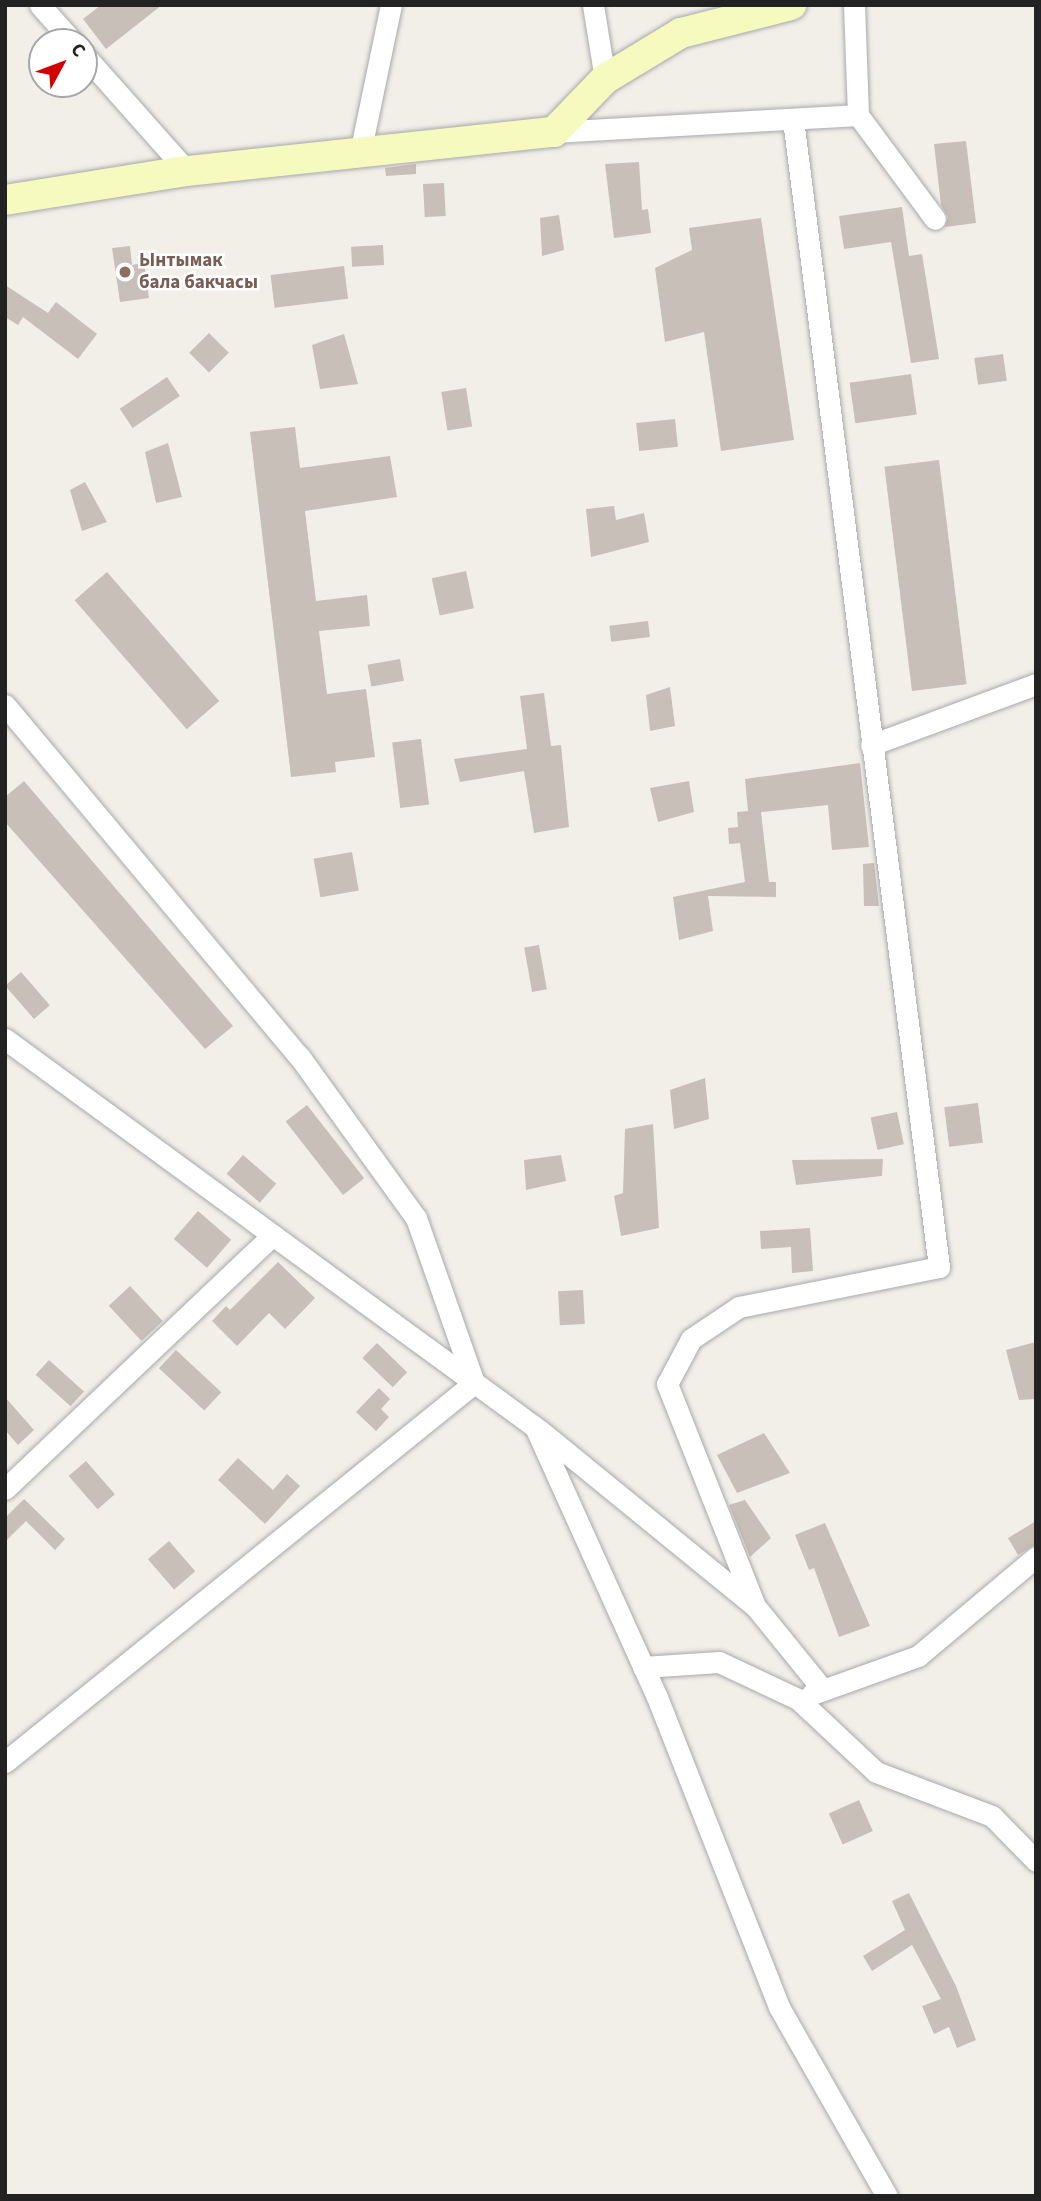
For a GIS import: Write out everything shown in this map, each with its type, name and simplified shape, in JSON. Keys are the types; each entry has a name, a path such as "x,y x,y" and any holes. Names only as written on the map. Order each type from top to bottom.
{"street":[{"path":"40,5 61,28"},
{"path":"360,153 390,5"},
{"path":"593,5 605,79"},
{"path":"554,132 605,79 681,33 791,5"},
{"path":"854,5 858,115 935,219"},
{"path":"98,71 187,171"},
{"path":"5,201 187,171 554,132 858,115"},
{"path":"755,1606 667,1384 691,1339 740,1307 939,1266 793,118"},
{"path":"871,745 1036,684"},
{"path":"5,705 299,1056 416,1218 474,1383"},
{"path":"5,1039 271,1237 536,1427 755,1606 823,1690"},
{"path":"5,1489 271,1237"},
{"path":"5,1762 474,1383"},
{"path":"536,1427 643,1667 779,2007 887,2196"},
{"path":"798,1699 918,1656 1036,1556"},
{"path":"643,1667 719,1662 798,1699 876,1772 992,1816 1036,1861"}],"building":[{"path":"101,5 162,5 106,49 98,39 98,28 90,28 83,19"},
{"path":"966,141 976,223 945,227 948,217 941,205 934,144"},
{"path":"639,162 642,210 648,209 651,233 614,238 605,164"},
{"path":"416,164 416,174 386,176 385,168"},
{"path":"444,183 446,216 425,217 423,184"},
{"path":"902,207 909,256 922,254 939,359 911,363 891,242 844,249 839,216"},
{"path":"559,215 564,250 542,256 540,218"},
{"path":"761,218 794,440 721,451 704,332 665,342 655,268 692,250 689,228"},
{"path":"383,245 384,265 352,267 351,247"},
{"path":"130,246 132,265 144,263 149,298 120,302 112,248"},
{"path":"344,266 348,299 275,308 271,275"},
{"path":"5,285 48,313 56,302 97,334 78,359 23,317 18,325 5,317"},
{"path":"209,333 229,353 209,373 189,353"},
{"path":"344,334 358,384 320,389 312,345"},
{"path":"1003,354 1007,381 978,385 974,358"},
{"path":"911,374 917,415 855,423 850,383"},
{"path":"167,377 180,396 133,428 120,409"},
{"path":"466,388 472,427 447,430 441,392"},
{"path":"675,419 678,447 639,451 636,423"},
{"path":"295,427 300,468 390,456 397,497 305,511 316,601 367,595 370,626 319,631 327,694 366,689 375,757 335,762 336,772 291,777 250,432"},
{"path":"168,443 182,497 156,503 145,452"},
{"path":"939,460 967,684 912,691 884,467"},
{"path":"85,482 107,522 82,531 70,490"},
{"path":"614,506 616,520 644,513 649,542 591,557 586,509"},
{"path":"466,571 474,608 440,615 432,578"},
{"path":"107,572 219,701 187,729 75,600"},
{"path":"648,621 650,637 611,642 609,626"},
{"path":"400,659 404,681 371,686 368,665"},
{"path":"670,687 675,726 650,731 646,695"},
{"path":"544,693 551,746 561,745 569,827 534,833 524,771 460,782 454,759 527,749 520,696"},
{"path":"421,739 429,805 400,808 392,743"},
{"path":"860,763 869,847 832,850 828,805 761,812 769,882 776,882 776,897 708,896 713,931 679,940 673,897 745,882 740,843 729,844 728,828 738,827 737,812 748,811 745,779"},
{"path":"24,781 233,1026 205,1049 5,822 5,797"},
{"path":"689,781 694,812 658,822 650,788"},
{"path":"352,852 359,890 320,897 314,859"},
{"path":"874,863 879,906 864,906 863,864"},
{"path":"539,945 547,989 532,992 524,948"},
{"path":"21,972 50,1005 34,1019 5,986"},
{"path":"705,1078 709,1119 674,1129 670,1090"},
{"path":"978,1103 983,1143 949,1147 944,1107"},
{"path":"307,1105 364,1178 343,1195 286,1122"},
{"path":"897,1112 904,1144 877,1150 871,1118"},
{"path":"653,1124 659,1228 621,1236 614,1196 623,1193 625,1129"},
{"path":"243,1155 276,1184 260,1203 227,1174"},
{"path":"561,1155 566,1181 526,1190 524,1160"},
{"path":"883,1159 882,1176 796,1185 792,1160"},
{"path":"198,1211 231,1240 207,1268 174,1239"},
{"path":"810,1228 813,1271 792,1273 791,1247 761,1249 760,1231"},
{"path":"278,1262 315,1298 285,1329 269,1313 237,1346 212,1321 226,1306 230,1310"},
{"path":"130,1286 163,1321 142,1341 109,1306"},
{"path":"583,1290 585,1324 560,1325 558,1291"},
{"path":"1036,1342 1036,1399 1019,1400 1006,1350"},
{"path":"377,1343 407,1372 393,1387 362,1358"},
{"path":"176,1350 221,1392 204,1411 159,1368"},
{"path":"49,1360 84,1391 71,1406 36,1375"},
{"path":"379,1388 390,1399 381,1409 389,1417 376,1431 356,1412"},
{"path":"5,1397 34,1430 18,1445 5,1430"},
{"path":"764,1433 790,1473 737,1493 717,1455"},
{"path":"238,1458 273,1490 287,1474 300,1486 265,1524 218,1480"},
{"path":"86,1461 115,1494 98,1509 69,1476"},
{"path":"24,1499 65,1539 55,1550 26,1521 5,1542 5,1518"},
{"path":"745,1500 771,1538 750,1557 729,1505"},
{"path":"1036,1521 1036,1544 1018,1555 1008,1538"},
{"path":"825,1523 870,1626 839,1637 814,1568 809,1570 795,1535"},
{"path":"169,1541 195,1571 174,1590 148,1559"},
{"path":"859,1800 873,1831 843,1844 829,1813"},
{"path":"909,1893 956,1986 976,2040 957,2048 949,2027 934,2034 922,2006 941,1999 912,1945 872,1971 863,1956 905,1930 892,1901"}],"place":[{"name":"Ынтымак бала бакчасы","path":"125,272"}]}
